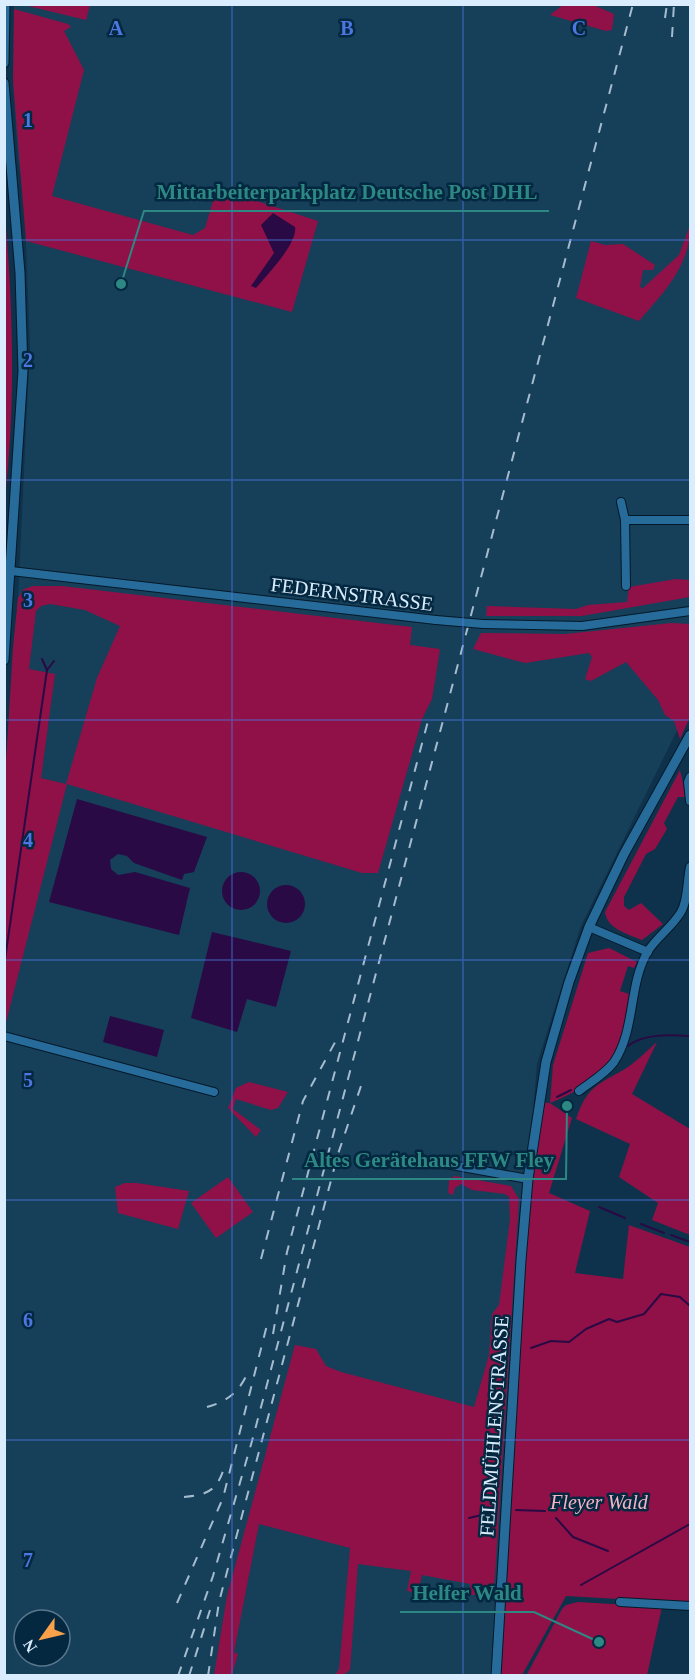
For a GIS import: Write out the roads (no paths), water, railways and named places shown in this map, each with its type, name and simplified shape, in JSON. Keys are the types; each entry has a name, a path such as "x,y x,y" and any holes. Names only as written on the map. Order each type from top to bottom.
{"street":[{"path":"4,63 5,4"},
{"path":"4,83 20,273 23,370 4,660"},
{"path":"621,502 625,520 626,586"},
{"path":"625,520 690,520"},
{"name":"FEDERNSTRASSE","path":"10,571 483,624 582,626 690,611"},
{"name":"FELDMÜHLENSTRASSE","path":"496,1676 528,1179 546,1062 568,982 589,927 624,854 690,735"},
{"path":"689,779 690,801"},
{"path":"579,1091 604,1073 614,1062 624,1043 632,995 648,951 687,907 690,867"},
{"path":"589,927 648,951"},
{"path":"4,1036 214,1092"},
{"path":"446,1164 528,1179"},
{"path":"620,1602 690,1606"}],"waterway":[{"path":"42,659 47,670"},
{"path":"4,966 47,670 54,661"},
{"path":"628,1046 650,1037 690,1036"},
{"path":"557,1097 571,1090"},
{"path":"599,1207 625,1218"},
{"path":"641,1224 664,1233"},
{"path":"671,1235 690,1242"},
{"path":"531,1348 551,1341 569,1342 586,1329 609,1319 617,1322 644,1314 661,1294 680,1297 690,1306"},
{"path":"516,1510 545,1511"},
{"path":"469,1518 494,1512"},
{"path":"556,1518 573,1537 608,1551"},
{"path":"581,1585 690,1524"}],"railway":[{"path":"178,1676 213,1576 252,1441 633,4"},
{"path":"665,18 667,4"},
{"path":"672,37 674,4"},
{"path":"273,1334 287,1252 428,721"},
{"path":"261,1259 303,1101 339,1035"},
{"path":"208,1676 219,1602 338,1154 363,1080"},
{"path":"177,1603 223,1498 267,1325"},
{"path":"207,1407 222,1402 233,1394 242,1384 249,1370"},
{"path":"184,1497 209,1491 217,1484 223,1471"},
{"path":"189,1676 210,1610"}],"place":[{"name":"Mittarbeiterparkplatz Deutsche Post DHL","path":"121,284"},
{"name":"Altes Gerätehaus FFW Fley","path":"567,1106"},
{"name":"Helfer Wald","path":"599,1642"}],"park label":[{"name":"Fleyer Wald","path":"599,1502"}]}
